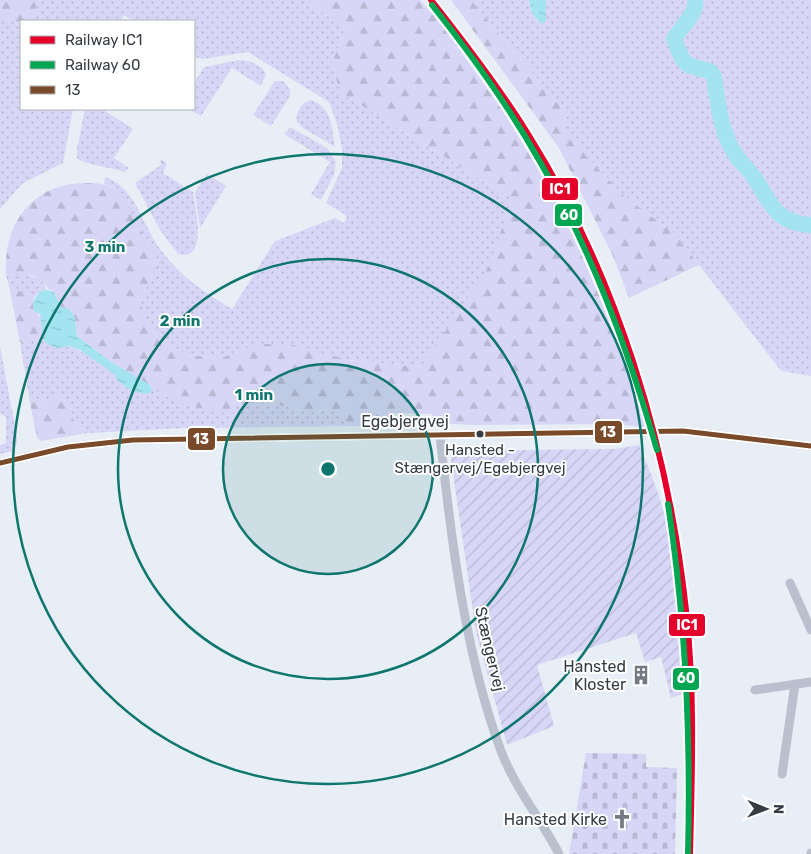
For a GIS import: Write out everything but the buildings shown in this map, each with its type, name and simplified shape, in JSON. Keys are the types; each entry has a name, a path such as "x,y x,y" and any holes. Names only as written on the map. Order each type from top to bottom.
{"street":[{"name":"Egebjergvej","path":"0,463 68,447 134,440 683,431 811,446"},
{"name":"Stængervej","path":"440,436 446,490 471,646 501,751 514,780 558,854"},
{"path":"790,584 811,630"},
{"path":"755,690 811,682"},
{"path":"782,774 795,684"}],"green space":[{"path":"0,0 38,0 32,18 20,20 18,23 0,18"},
{"path":"38,0 306,0 345,29 332,63 340,92 512,199 490,266 421,367 348,360 321,354 239,350 223,358 187,355 164,342 154,332 145,318 140,302 158,261 114,188 104,184 105,177 116,182 133,200 157,244 171,263 195,284 232,309 275,241 335,218 344,223 347,216 326,203 342,168 342,149 337,124 329,102 248,52 203,59 195,57 195,20 132,20 124,15 122,20 27,20 32,18"},
{"path":"306,0 420,0 440,24 500,108 551,194 595,285 614,332 647,428 619,424 470,425 437,423 432,414 395,413 384,427 349,426 336,409 308,412 259,400 240,392 233,413 215,412 174,401 111,362 77,336 75,318 61,307 54,292 48,289 38,278 25,274 6,276 6,257 9,240 15,224 24,210 50,190 66,185 104,184 119,194 158,261 140,302 145,318 154,332 164,342 187,355 222,358 239,350 265,344 294,345 348,360 421,367 489,266 512,199 340,92 332,63 345,29"},
{"path":"451,0 471,0 567,114 562,130 623,195 675,234 699,265 629,298 613,256 559,148"},
{"path":"471,0 529,0 530,8 538,22 546,14 546,0 811,0 811,376 781,371 675,234 623,195 562,130 567,114"},
{"path":"0,18 20,22 20,110 73,110 63,163 23,183 0,209"},
{"path":"239,60 255,64 262,68 266,74 261,86 232,68 201,116 191,110 195,110 195,81 204,67"},
{"path":"275,81 283,81 290,90 290,96 271,126 253,115"},
{"path":"310,100 323,107 327,112 332,126 335,147 303,128 297,122 299,108"},
{"path":"85,110 104,110 133,129 114,158 129,168 125,172 80,160 77,158"},
{"path":"290,127 327,148 336,162 334,175 321,200 311,194 330,162 284,134"},
{"path":"160,159 167,163 163,173 193,192 198,232 194,250 188,254 178,254 160,230 135,183 161,165"},
{"path":"207,174 226,186 200,228 195,192"},
{"path":"24,273 42,280 47,290 40,291 34,298 9,286 6,276"},
{"path":"9,286 34,298 33,306 41,321 43,339 20,342"},
{"path":"43,339 49,344 56,346 75,348 112,371 118,381 152,390 150,385 174,401 233,412 239,392 259,400 308,412 336,409 349,426 185,428 87,433 74,422 69,403 55,395 46,401 36,399 30,403 20,342"},
{"path":"0,346 17,443 13,451 0,454 0,445 6,443 6,417 0,413"},
{"path":"55,395 69,403 74,422 87,433 41,441 37,438 30,403 36,399 46,401"},
{"path":"639,445 662,505 671,546 678,609 682,694 671,698 661,657 645,662 636,633 537,665 554,726 507,745 476,632 451,460 455,451 614,449"},
{"path":"586,753 646,754 646,767 677,768 675,854 569,854"}],"water":[{"path":"529,0 546,0 546,20 543,24 533,14"},
{"path":"40,291 54,292 61,307 69,309 75,318 77,336 111,362 150,385 152,390 149,394 133,392 118,381 114,374 80,350 69,346 57,348 47,344 43,339 40,314 34,311 33,305"}],"waterway":[{"path":"695,0 694,10 674,39 680,55 689,65 710,71 714,77 721,119 732,149 776,211 790,221 811,225"}],"rail line":[{"name":"IC1","path":"431,0 505,99 560,188 588,245 634,363 652,424 666,486 678,548 686,610 692,701 690,854"},
{"name":"60","path":"432,5 502,100 558,194 607,301 634,375 657,450"},
{"name":"60","path":"668,504 679,591 686,679 689,766 688,854"}],"transit line":[{"name":"13","path":"0,463 68,447 133,440 683,431 811,446"}],"place":[{"name":"Hansted - Stængervej/Egebjergvej","path":"480,434"},
{"name":"Hansted Kloster","path":"641,675"},
{"name":"Hansted Kirke","path":"622,819"}]}
